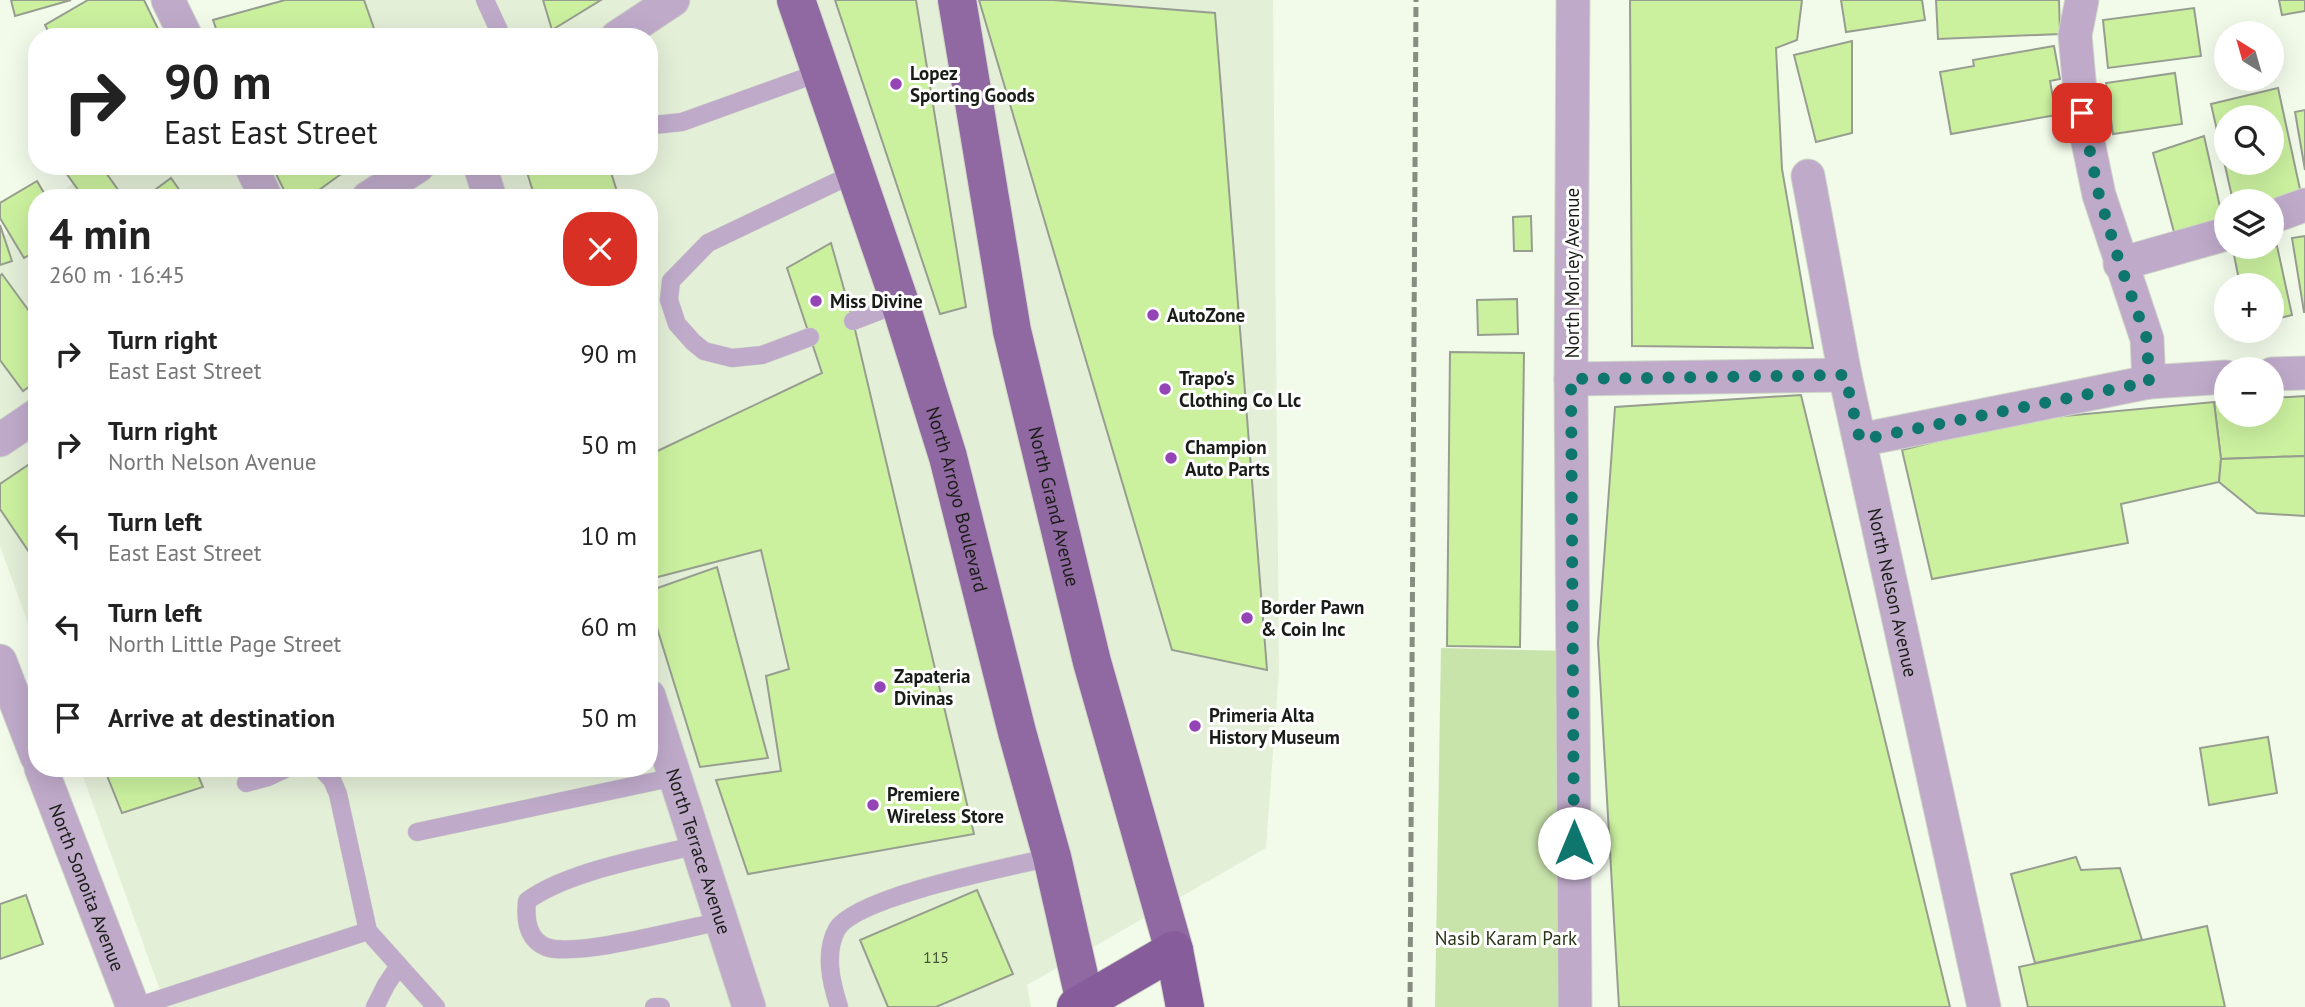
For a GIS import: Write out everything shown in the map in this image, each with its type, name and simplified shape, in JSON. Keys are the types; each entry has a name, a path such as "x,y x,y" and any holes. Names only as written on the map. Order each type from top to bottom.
{"highway":[{"path":"1082,1005 1174,950"},
{"name":"North Grand Avenue","path":"1174,950 1185,1007"}],"main road":[{"name":"North Arroyo Boulevard","path":"796,0 900,303 948,457 1017,732 1052,857 1082,1005"},
{"name":"North Grand Avenue","path":"957,0 1012,331 1092,662 1174,950"}],"street":[{"path":"168,0 182,28"},
{"path":"631,28 673,0"},
{"name":"North Morley Avenue","path":"1573,0 1571,379 1575,1007"},
{"path":"2082,0 2075,35 2082,113 2099,195 2147,339 2149,382"},
{"path":"385,189 405,175"},
{"name":"North Nelson Avenue","path":"1808,176 1845,375 1984,1007"},
{"path":"2284,213 2305,205"},
{"path":"2120,264 2214,237"},
{"path":"2284,374 2305,373"},
{"path":"1571,379 1845,375"},
{"path":"1860,440 2149,382 2214,378"},
{"path":"0,440 28,421"},
{"path":"0,661 28,734"},
{"name":"North Terrace Avenue","path":"658,724 749,1007"},
{"name":"North Sonoita Avenue","path":"45,777 135,1007"}],"lane":[{"path":"485,0 498,28"},
{"path":"658,125 682,122 821,72"},
{"path":"810,337 762,355 732,358 704,351 677,324 669,300 671,281 708,243 855,173"},
{"path":"853,321 900,303"},
{"path":"246,783 270,777"},
{"path":"329,777 338,794 368,931 436,1007"},
{"path":"417,832 675,777"},
{"path":"697,845 566,879 539,892 527,901 529,930 536,940 546,947 564,951 722,921"},
{"path":"839,1007 830,978 831,944 838,927 854,913 892,897 1052,857"},
{"path":"135,1007 368,931"},
{"path":"375,1007 398,967"},
{"path":"654,1007 661,1007"}],"shaded area":[{"path":"313,0 1273,0 1279,671 1266,848 1027,985 1031,1007 166,1007 83,777 658,777 658,189 66,189 83,175 658,175 658,28 277,28"},
{"path":"28,218 28,623 0,546 0,239"}],"green space":[{"name":"Nasib Karam Park","path":"1441,648 1573,651 1575,1007 1435,1007"}],"building":[{"path":"11,0 71,0 15,16"},
{"path":"88,0 144,0 158,28 46,28 45,25"},
{"path":"285,0 364,0 374,28 216,28 213,20"},
{"path":"543,0 601,0 555,28 551,28"},
{"path":"835,0 916,0 966,307 940,314"},
{"path":"979,0 1053,0 1215,13 1267,670 1172,650"},
{"path":"1630,0 1802,0 1797,40 1776,48 1782,169 1813,348 1632,346"},
{"path":"1841,0 1922,0 1925,20 1846,32"},
{"path":"1936,0 2059,0 2060,34 1938,39"},
{"path":"2279,0 2305,0 2305,11 2282,15"},
{"path":"2194,8 2201,56 2108,68 2103,20"},
{"path":"1852,41 1852,133 1816,142 1794,55"},
{"path":"2054,46 2060,79 2050,81 2056,115 1951,134 1940,72 1974,66 1973,60"},
{"path":"2175,73 2182,124 2113,134 2106,83"},
{"path":"2265,91 2279,91 2282,105 2214,105 2214,117 2211,104"},
{"path":"2305,110 2305,170 2295,112"},
{"path":"2284,116 2303,203 2284,202 2284,189 2230,189 2227,175 2284,175"},
{"path":"2204,136 2216,189 2214,222 2174,232 2153,153"},
{"path":"67,175 107,175 118,189 78,189"},
{"path":"276,175 340,175 320,189 284,189"},
{"path":"528,175 612,175 616,189 532,189"},
{"path":"171,178 179,189 156,189"},
{"path":"37,181 42,189 28,189 28,256 24,258 0,218 0,203"},
{"path":"1531,216 1532,251 1514,251 1513,217"},
{"path":"0,225 12,261 0,265"},
{"path":"2305,236 2305,312 2304,312 2292,238"},
{"path":"831,243 853,321 974,834 748,874 716,780 781,771 766,676 789,669 761,550 658,577 658,451 822,373 787,268"},
{"path":"2235,259 2280,259 2283,273 2238,273"},
{"path":"2,274 28,310 28,387 23,391 0,360"},
{"path":"2284,278 2292,315 2284,317"},
{"path":"1517,299 1518,334 1478,335 1477,300"},
{"path":"1450,352 1524,353 1520,647 1447,646"},
{"path":"1801,395 1950,1007 1619,1007 1598,643 1615,407"},
{"path":"2305,396 2305,456 2221,459 2217,427 2284,427 2284,397"},
{"path":"2214,402 2214,427 2217,427 2221,459 2219,482 2121,504 2128,543 1932,579 1902,450 2021,420"},
{"path":"2305,456 2305,516 2257,513 2219,482 2221,459"},
{"path":"28,465 28,551 0,509 0,484"},
{"path":"717,567 768,758 700,767 658,631 658,588"},
{"path":"2268,737 2277,793 2209,805 2200,748"},
{"path":"108,777 199,777 203,787 122,813"},
{"path":"2076,857 2081,870 2120,868 2142,940 2035,963 2011,874"},
{"path":"977,890 1013,974 936,1007 888,1007 860,940"},
{"path":"26,895 43,944 0,959 0,904"},
{"path":"2207,926 2225,1007 2028,1007 2019,967"}],"railway":[{"path":"1410,1007 1416,0"}],"place":[{"name":"Lopez Sporting Goods","path":"896,84"},
{"name":"Miss Divine","path":"816,301"},
{"name":"AutoZone","path":"1153,315"},
{"name":"Trapo's Clothing Co Llc","path":"1165,389"},
{"name":"Champion Auto Parts","path":"1171,458"},
{"name":"Border Pawn & Coin Inc","path":"1247,618"},
{"name":"Zapateria Divinas","path":"880,687"},
{"name":"Primeria Alta History Museum","path":"1195,726"},
{"name":"Premiere Wireless Store","path":"873,805"}],"route":[{"path":"1574,843 1571,379 1845,375 1860,440 2149,382 2147,339 2099,195 2082,113"}]}
